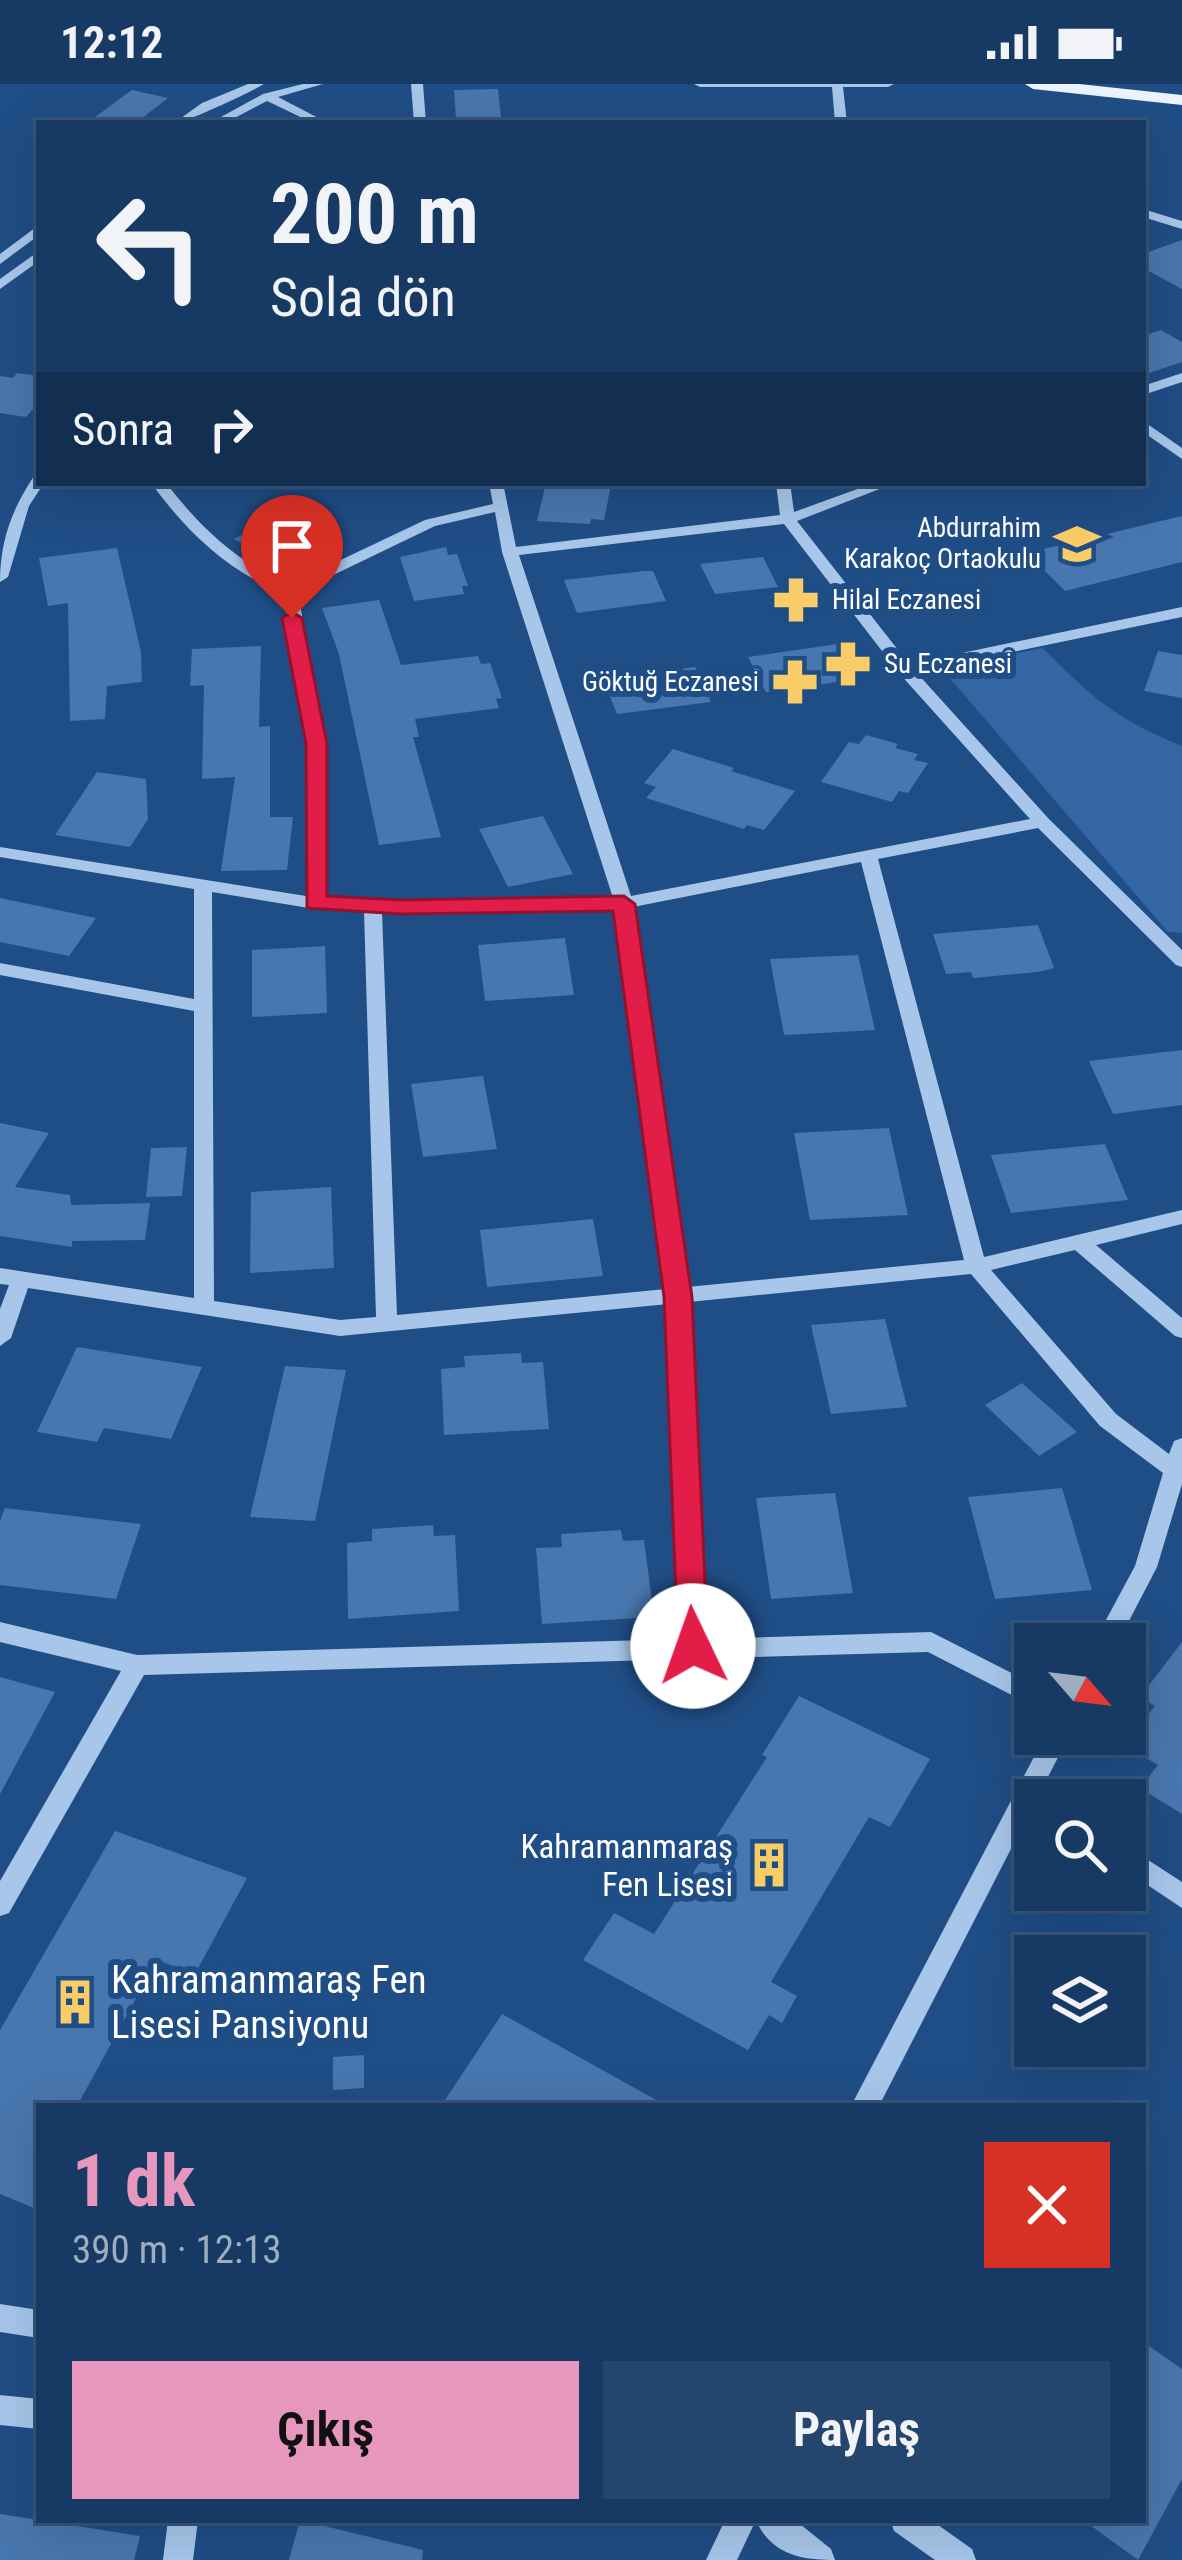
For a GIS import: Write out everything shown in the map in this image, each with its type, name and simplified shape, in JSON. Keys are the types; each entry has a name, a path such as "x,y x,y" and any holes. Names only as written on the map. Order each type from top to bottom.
{"main road":[{"path":"1034,84 1182,100"}],"street":[{"path":"184,120 206,105 262,90 317,84"},
{"path":"418,84 420,120"},
{"path":"700,84 888,84"},
{"path":"837,85 841,120"},
{"path":"220,120 262,90"},
{"path":"262,90 317,120"},
{"path":"1146,214 1182,225"},
{"path":"0,260 36,232"},
{"path":"0,285 36,257"},
{"path":"1146,390 1182,377"},
{"path":"1146,427 1182,455"},
{"path":"0,577 22,506 36,483"},
{"path":"160,486 208,544 251,573 290,590 430,523 499,507"},
{"path":"493,486 624,904 678,1297 693,1646"},
{"path":"783,486 788,519 905,670 1042,822 1182,961"},
{"path":"510,552 788,519 880,486"},
{"path":"0,505 22,506"},
{"path":"290,590 316,744 316,903"},
{"path":"905,670 1182,612"},
{"path":"0,852 316,903 624,904 1042,822"},
{"path":"869,858 976,1266 1108,1420 1179,1458 1146,1567 1116,1623"},
{"path":"203,887 204,1308"},
{"path":"373,906 386,1323"},
{"path":"0,969 202,1007"},
{"path":"0,1337 10,1279 340,1328 976,1266 1182,1216"},
{"path":"1076,1240 1182,1330"},
{"path":"0,1632 136,1665 931,1642 1014,1686"},
{"path":"0,1904 136,1665"},
{"path":"868,2103 1014,1838"},
{"path":"1146,1871 1182,1897"},
{"path":"0,2318 36,2324"},
{"path":"0,2410 36,2414"},
{"path":"178,2560 183,2523"},
{"path":"721,2560 740,2523"},
{"path":"775,2523 820,2560"},
{"path":"909,2523 961,2560"}],"shaded area":[{"path":"1043,648 1106,706 1182,746 1182,933 1168,932 941,668"}],"building":[{"path":"498,89 501,117 456,119 454,90"},
{"path":"132,90 168,98 140,120 91,120"},
{"path":"1182,240 1182,289 1146,270 1146,253"},
{"path":"1161,330 1182,342 1182,362 1146,374 1146,335"},
{"path":"17,373 36,376 36,405 26,417 0,413 0,376 13,378"},
{"path":"545,486 611,486 604,520 591,519 590,524 537,521"},
{"path":"282,515 340,547 289,570 234,539"},
{"path":"1182,516 1182,562 1065,591 1027,553"},
{"path":"446,547 448,555 457,554 468,586 462,586 464,594 414,601 400,557"},
{"path":"117,548 141,652 142,682 107,686 105,719 70,721 68,603 48,606 39,558"},
{"path":"763,557 778,587 715,594 700,564"},
{"path":"653,571 666,601 577,613 564,580"},
{"path":"379,600 401,665 478,656 481,664 490,663 502,698 496,699 499,708 415,719 419,737 413,737 441,837 379,845 339,654 322,608"},
{"path":"837,644 856,678 788,691 766,692 748,657"},
{"path":"261,646 259,727 270,726 270,817 293,817 287,870 221,871 235,777 202,779 204,685 190,686 192,649"},
{"path":"1158,651 1182,655 1182,698 1144,691"},
{"path":"695,667 711,702 617,714 603,679"},
{"path":"866,735 898,744 895,748 918,754 914,760 928,763 908,793 899,791 892,802 821,782 849,742 859,744"},
{"path":"673,749 795,791 764,830 747,825 744,829 646,798 656,787 644,783"},
{"path":"97,772 146,779 148,819 130,847 55,835"},
{"path":"543,816 573,874 508,887 479,829"},
{"path":"0,898 96,918 69,956 0,942"},
{"path":"1038,925 1054,968 973,978 971,972 946,974 933,934"},
{"path":"565,938 574,995 485,1001 478,945"},
{"path":"325,946 327,1013 252,1017 252,950"},
{"path":"858,955 875,1030 784,1035 770,959"},
{"path":"1182,1050 1182,1105 1113,1114 1089,1061"},
{"path":"483,1076 497,1149 423,1157 411,1084"},
{"path":"0,1123 49,1133 15,1187 70,1195 71,1205 150,1203 145,1240 72,1241 72,1247 0,1236"},
{"path":"889,1128 908,1215 810,1220 794,1133"},
{"path":"1105,1144 1128,1200 1011,1213 991,1155"},
{"path":"187,1147 182,1196 146,1197 151,1148"},
{"path":"331,1187 334,1268 250,1273 251,1192"},
{"path":"593,1219 603,1276 487,1287 480,1230"},
{"path":"885,1319 907,1407 831,1414 811,1325"},
{"path":"77,1347 202,1367 171,1439 104,1428 97,1442 37,1432"},
{"path":"521,1353 522,1363 543,1362 549,1429 444,1435 441,1369 465,1367 464,1356"},
{"path":"285,1366 346,1370 315,1521 250,1517"},
{"path":"1022,1383 1077,1432 1039,1456 985,1405"},
{"path":"1062,1488 1092,1590 995,1599 968,1497"},
{"path":"835,1493 853,1593 771,1599 756,1498"},
{"path":"5,1508 141,1524 116,1599 0,1585 0,1521"},
{"path":"433,1525 434,1536 455,1535 459,1611 348,1619 347,1543 372,1541 372,1529"},
{"path":"621,1530 623,1541 644,1540 654,1617 542,1624 536,1548 562,1547 561,1534"},
{"path":"1182,1642 1182,1814 1146,1792 1146,1780 1158,1765 1142,1755 1146,1755 1146,1718 1155,1706 1146,1701 1146,1689"},
{"path":"0,1677 55,1692 0,1794"},
{"name":"Kahramanmaraş Fen Lisesi","path":"799,1696 930,1759 890,1827 869,1817 771,1982 797,1996 782,2023 769,2015 748,2050 583,1960 614,1913 654,1934 767,1757 762,1755"},
{"name":"Kahramanmaraş Fen Lisesi Pansiyonu","path":"115,1831 247,1878 195,1974 157,1960 79,2103 36,2103 36,2209 0,2194 0,2030"},
{"path":"502,2014 662,2103 443,2103"},
{"path":"364,2055 364,2088 333,2090 333,2057"},
{"path":"1146,2344 1182,2369 1182,2479 1138,2560 1087,2523 1146,2523"},
{"path":"0,2514 140,2536 134,2560 0,2560"},
{"path":"299,2523 423,2550 422,2560 289,2560"}],"place":[{"name":"Abdurrahim Karakoç Ortaokulu","path":"1077,544"},
{"name":"Hilal Eczanesi","path":"796,600"},
{"name":"Su Eczanesi","path":"848,664"},
{"name":"Göktuğ Eczanesi","path":"795,682"},
{"name":"Kahramanmaraş Fen Lisesi","path":"769,1865"},
{"name":"Kahramanmaraş Fen Lisesi Pansiyonu","path":"75,2002"}],"route":[{"path":"292,618 316,744 316,903 402,907 624,904 678,1297 693,1646"}]}
